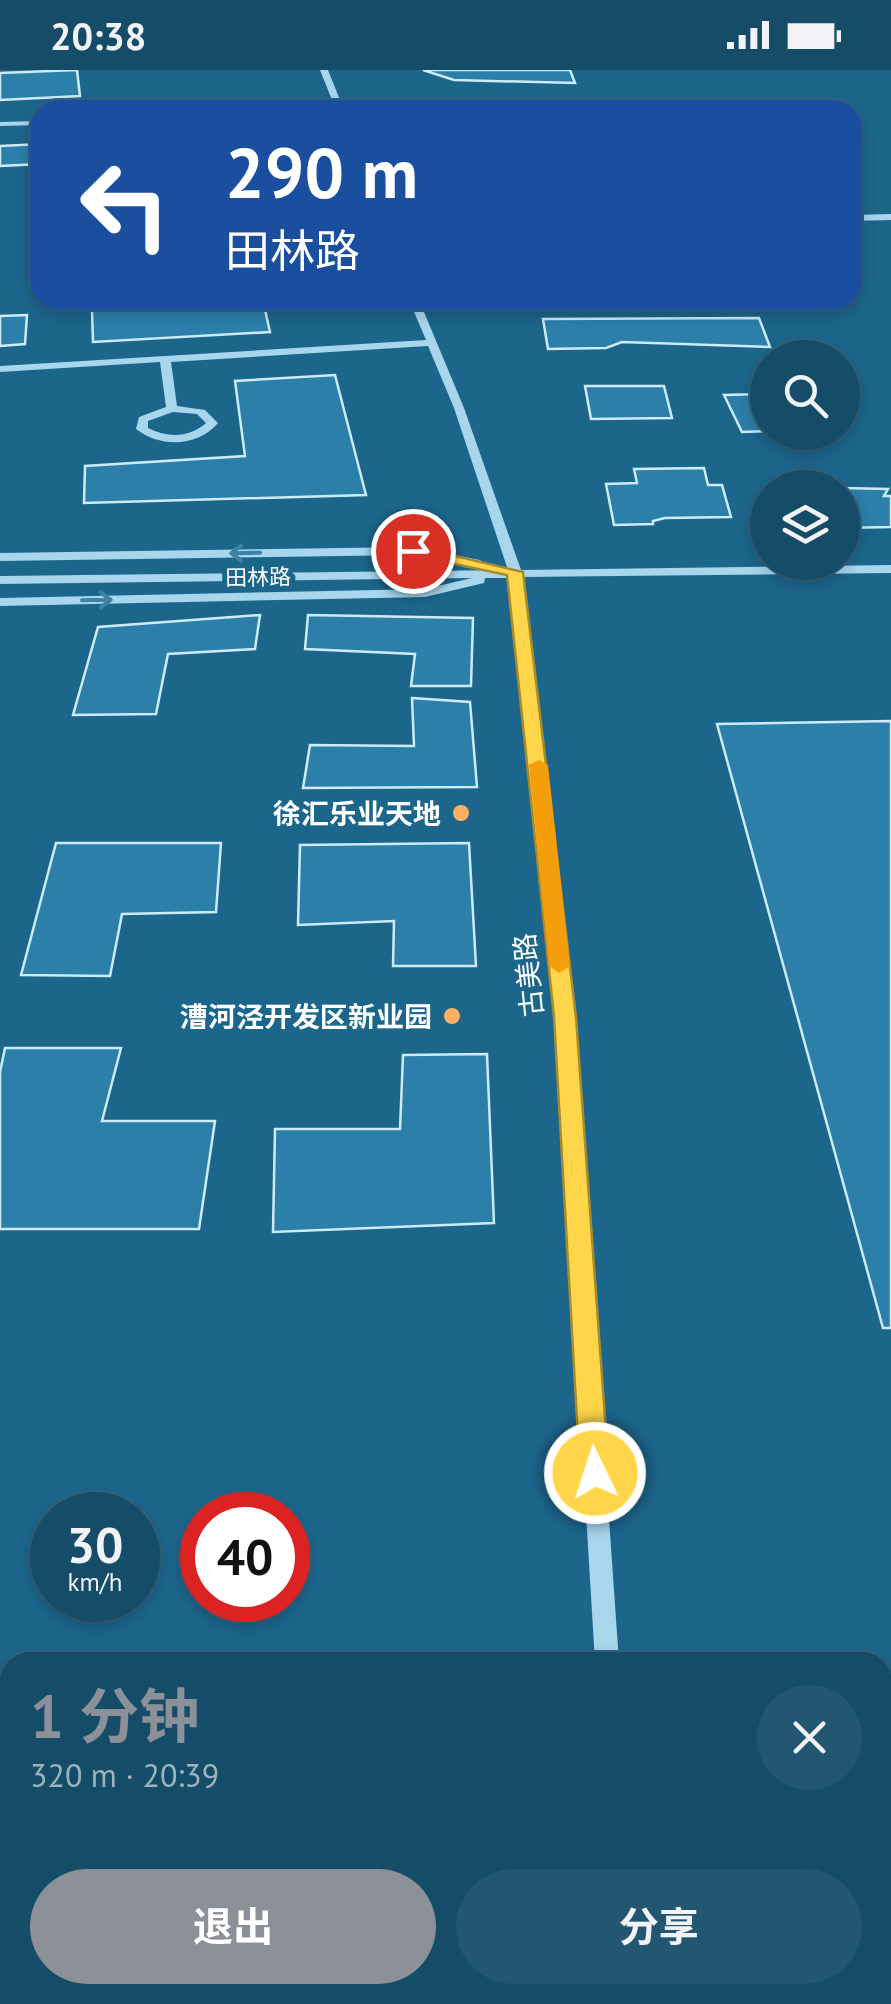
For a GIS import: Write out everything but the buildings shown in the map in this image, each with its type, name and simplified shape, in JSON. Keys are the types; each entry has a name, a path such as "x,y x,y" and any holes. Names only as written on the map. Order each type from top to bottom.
{"street":[{"path":"324,70 336,100"},
{"path":"0,124 30,123"},
{"path":"862,218 891,218"},
{"name":"古美路","path":"418,310 459,408 515,572 565,1017 606,1652"},
{"path":"0,369 430,343"},
{"path":"165,359 172,409"},
{"path":"172,409 196,410 212,423 205,432 186,438 154,436 142,429 143,419 172,409"},
{"name":"田林路","path":"0,557 413,551 515,572"},
{"name":"田林路","path":"0,580 891,569"},
{"name":"田林路","path":"0,602 425,594 515,572"}],"slow traffic":[{"path":"539,765 559,966"}],"place":[{"name":"徐汇乐业天地","path":"461,813"},
{"name":"漕河泾开发区新业园","path":"452,1016"}],"route":[{"path":"413,551 515,572 565,1017 595,1473"}]}
